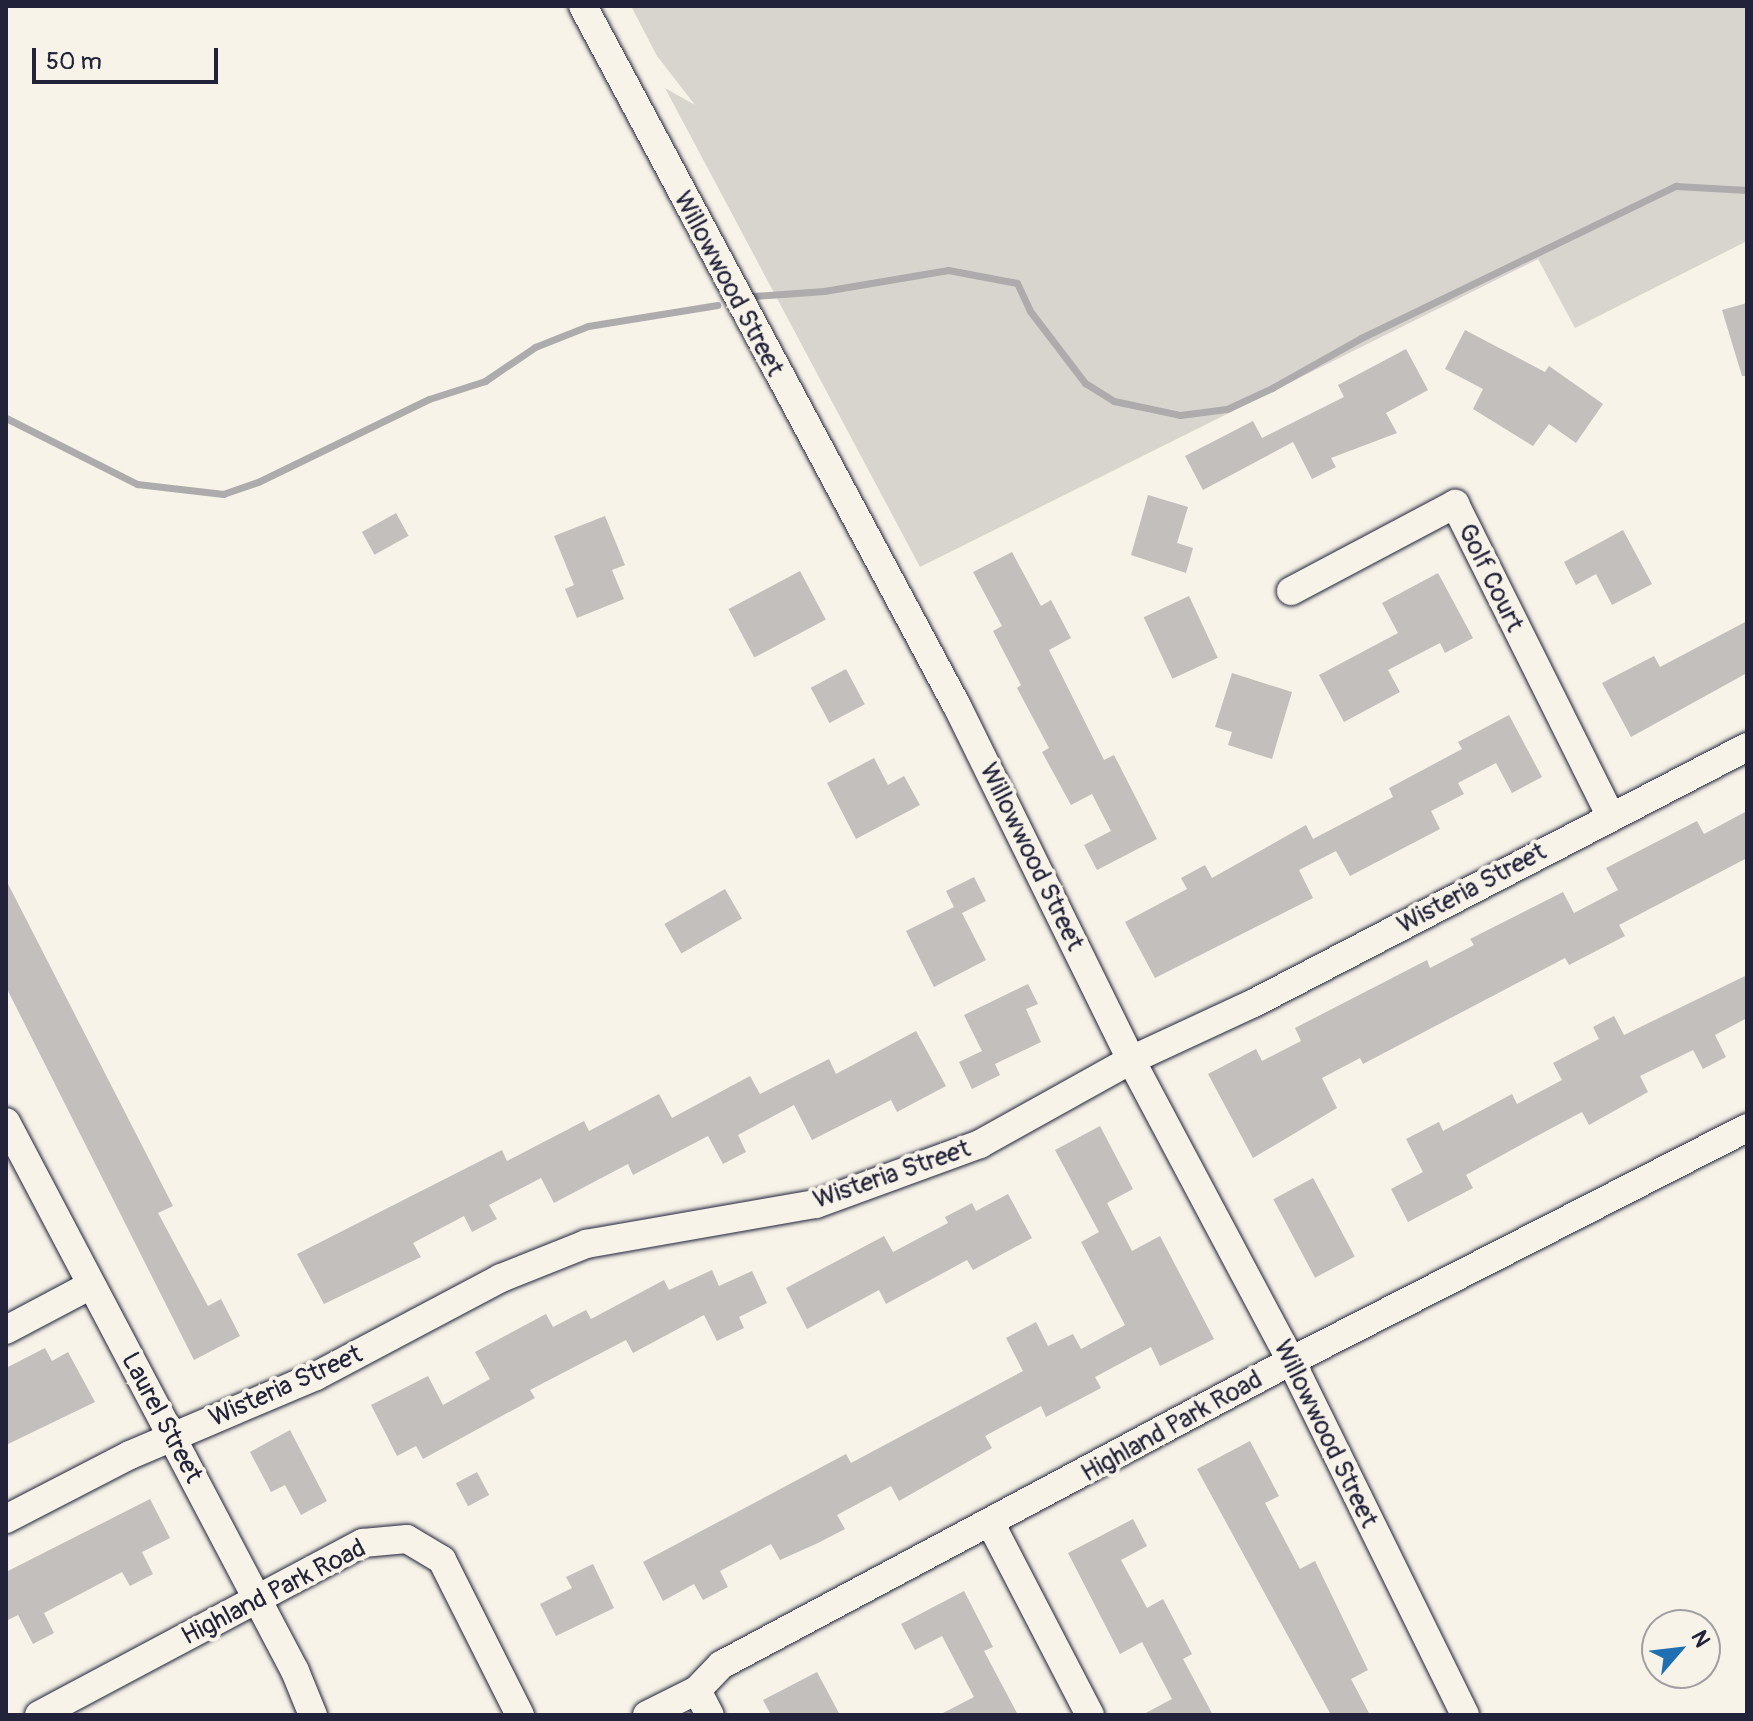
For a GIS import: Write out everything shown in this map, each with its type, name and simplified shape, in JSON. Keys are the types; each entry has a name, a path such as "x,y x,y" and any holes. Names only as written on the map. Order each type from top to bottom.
{"street":[{"name":"Willowwood Street","path":"583,6 957,706 1131,1060 1291,1361 1465,1715"},
{"name":"Golf Court","path":"1291,591 1455,504 1611,817"},
{"name":"Wisteria Street","path":"6,1519 170,1438 316,1376 515,1272 586,1244 816,1204 884,1183 980,1144 1131,1060 1254,1003 1747,747"},
{"name":"Highland Park Road","path":"647,1715 704,1702 721,1665 992,1526 1291,1361 1747,1128"},
{"name":"Laurel Street","path":"10,1138 258,1599 313,1715"},
{"path":"6,1330 91,1285"},
{"path":"992,1526 1090,1715"},
{"name":"Highland Park Road","path":"39,1715 363,1543 407,1539 424,1545 442,1560 520,1715"}],"shaded area":[{"path":"631,6 1747,6 1747,241 1575,328 1538,259 920,567 665,88 695,105 657,56"}],"building":[{"path":"1747,303 1747,376 1742,376 1722,310"},
{"path":"1465,330 1545,372 1549,366 1603,404 1576,443 1549,424 1533,446 1473,409 1483,389 1445,369"},
{"path":"1406,349 1428,390 1386,413 1397,433 1331,458 1336,467 1312,479 1293,442 1203,490 1185,456 1253,421 1262,438 1344,397 1338,385"},
{"path":"1148,495 1188,507 1177,543 1193,548 1186,573 1131,555"},
{"path":"396,513 409,536 374,555 362,532"},
{"path":"605,516 625,565 612,570 624,599 577,618 565,589 574,585 554,536"},
{"path":"1623,530 1652,584 1612,605 1596,574 1576,585 1564,562"},
{"path":"1012,552 1041,606 1051,600 1071,638 1049,650 1104,760 1114,755 1157,839 1097,870 1084,845 1111,831 1092,794 1071,805 1042,752 1049,748 1017,688 1021,685 993,631 1002,626 973,572"},
{"path":"800,571 826,620 754,658 728,609"},
{"path":"1438,573 1473,638 1445,653 1440,643 1388,670 1400,692 1344,722 1319,675 1398,633 1382,603"},
{"path":"1189,596 1218,658 1172,679 1144,617"},
{"path":"1747,621 1747,673 1631,737 1602,683 1654,656 1660,667"},
{"path":"846,669 865,704 829,723 811,688"},
{"path":"1232,673 1292,692 1272,759 1228,745 1232,732 1215,727"},
{"path":"1509,715 1542,777 1512,793 1496,763 1458,783 1464,794 1431,811 1440,829 1350,876 1336,851 1299,870 1313,898 1155,978 1125,922 1187,889 1181,878 1205,865 1212,878 1306,825 1313,839 1393,797 1389,788 1462,749 1458,742"},
{"path":"874,758 888,785 904,776 920,805 856,839 827,783"},
{"path":"1747,811 1747,858 1619,925 1625,936 1569,965 1565,958 1363,1064 1360,1058 1322,1078 1337,1108 1253,1158 1208,1074 1256,1049 1262,1061 1301,1041 1295,1028 1427,960 1430,968 1474,945 1470,939 1563,892 1574,913 1618,890 1606,868 1697,821 1704,834"},
{"path":"974,877 986,901 962,913 986,960 934,987 906,931 954,907 946,891"},
{"path":"6,880 173,1206 158,1213 208,1306 221,1299 240,1336 194,1360 6,987"},
{"path":"725,889 742,918 681,953 664,924"},
{"path":"1747,975 1747,1018 1715,1035 1726,1057 1703,1069 1693,1050 1640,1076 1648,1092 1589,1125 1582,1112 1535,1137 1466,1175 1473,1188 1408,1222 1391,1189 1423,1172 1406,1139 1439,1122 1443,1131 1512,1094 1517,1104 1562,1080 1553,1063 1599,1039 1593,1027 1614,1016 1624,1035"},
{"path":"1028,984 1038,1004 1026,1009 1041,1042 995,1064 1000,1075 972,1089 959,1062 982,1051 964,1015"},
{"path":"916,1031 946,1086 897,1112 891,1100 812,1140 794,1105 738,1135 746,1152 723,1164 708,1136 633,1175 628,1164 554,1203 541,1178 489,1205 497,1219 472,1232 464,1216 413,1243 421,1257 324,1304 297,1254 502,1150 507,1161 584,1121 589,1131 659,1094 672,1118 750,1076 760,1094 829,1059 836,1074"},
{"path":"1100,1126 1133,1189 1107,1203 1132,1251 1160,1236 1214,1339 1160,1366 1151,1347 1095,1377 1101,1388 1046,1417 1041,1406 985,1436 992,1448 899,1501 891,1486 837,1515 845,1529 818,1543 780,1560 771,1544 720,1571 728,1587 703,1600 694,1584 663,1601 643,1562 846,1454 851,1463 1023,1371 1006,1338 1036,1322 1048,1346 1073,1334 1081,1349 1125,1325 1081,1242 1099,1232 1055,1150"},
{"path":"1313,1178 1355,1257 1315,1278 1273,1199"},
{"path":"1008,1194 1032,1238 973,1270 967,1260 886,1304 879,1290 807,1329 786,1288 884,1236 893,1252 948,1223 945,1217 972,1203 976,1211"},
{"path":"712,1270 719,1286 752,1271 767,1303 739,1317 744,1328 717,1341 704,1315 633,1353 626,1340 530,1390 535,1398 423,1459 416,1446 397,1456 371,1405 428,1376 443,1405 490,1379 475,1352 546,1314 553,1327 586,1310 591,1319 664,1280 669,1290"},
{"path":"45,1348 52,1361 68,1352 95,1402 6,1445 6,1368"},
{"path":"290,1430 327,1501 301,1515 285,1485 271,1492 250,1452"},
{"path":"1250,1441 1279,1496 1265,1503 1300,1569 1315,1561 1368,1670 1351,1679 1370,1715 1331,1715 1197,1469"},
{"path":"477,1472 489,1495 468,1506 456,1483"},
{"path":"150,1499 170,1538 142,1552 153,1574 130,1586 122,1572 44,1613 54,1633 33,1644 18,1615 6,1621 6,1572"},
{"path":"1133,1519 1147,1546 1121,1560 1147,1608 1163,1599 1192,1654 1183,1659 1213,1715 1142,1715 1172,1699 1142,1642 1120,1654 1068,1553"},
{"path":"593,1564 614,1608 556,1636 540,1604 572,1588 566,1577"},
{"path":"964,1591 993,1647 984,1651 1018,1715 939,1715 974,1697 942,1636 915,1650 901,1624"},
{"path":"817,1672 840,1715 771,1715 763,1700"}],"waterway":[{"path":"753,296 824,291 948,270 1017,283 1030,311 1085,383 1114,401 1180,415 1227,409 1272,388 1361,338 1676,186 1747,190"},
{"path":"6,418 137,484 223,494 258,482 429,399 485,381 535,347 588,326 717,305"}]}
